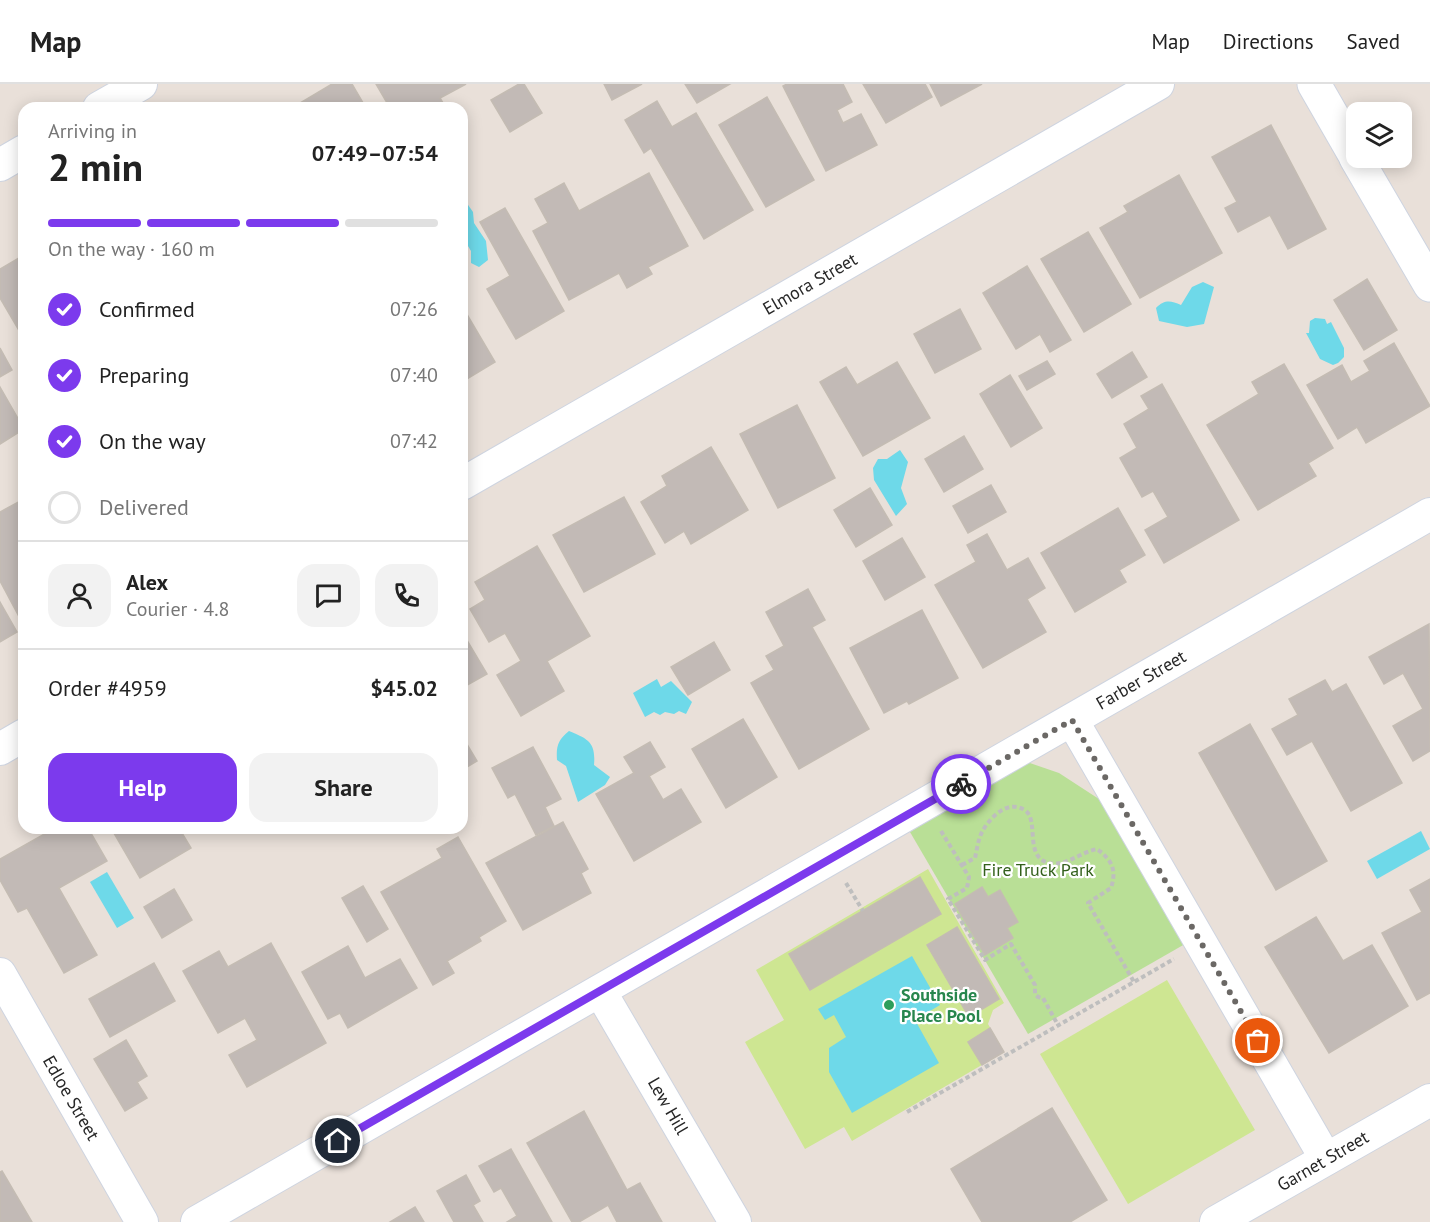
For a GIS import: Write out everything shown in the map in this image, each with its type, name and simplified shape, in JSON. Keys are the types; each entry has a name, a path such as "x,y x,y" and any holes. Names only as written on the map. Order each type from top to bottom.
{"street":[{"path":"110,102 141,84"},
{"name":"Elmora Street","path":"468,481 1158,84"},
{"path":"1314,84 1346,140"},
{"path":"0,165 18,155"},
{"path":"1362,168 1430,285"},
{"name":"Farber Street","path":"197,1222 1430,514"},
{"path":"1072,720 1326,1159"},
{"path":"0,749 18,738"},
{"name":"Edloe Street","path":"0,974 142,1222"},
{"name":"Lew Hill","path":"600,991 735,1222"},
{"name":"Garnet Street","path":"1216,1222 1430,1100"}],"path":[{"path":"925,804 969,877 967,888 948,899 985,960 1011,944 1035,985 1035,994 1042,998 1058,1025"},
{"path":"962,865 975,858 978,841 991,819 1007,808 1016,807 1026,811 1030,816 1034,847 1040,857 1048,863 1062,863 1085,851 1096,849 1104,854 1110,859 1114,869 1111,888 1088,903 1134,982"},
{"path":"907,1112 1201,943"}],"green space":[{"name":"Fire Truck Park","path":"1024,761 1059,773 1102,801 1185,944 1028,1034 910,832"},
{"name":"Southside Place Pool","path":"928,869 1004,1003 993,1010 988,1024 1004,1052 852,1141 844,1127 805,1149 745,1042 784,1020 756,970"},
{"path":"1167,980 1255,1130 1128,1204 1040,1054"}],"water":[{"path":"468,205 473,212 474,223 486,241 488,260 479,267 471,263 471,251 468,246"},
{"path":"1203,282 1214,287 1204,324 1187,327 1159,321 1156,308 1168,302 1181,305 1192,287"},
{"path":"1315,318 1325,319 1327,324 1331,322 1344,348 1344,357 1338,363 1333,365 1320,359 1306,333 1309,333 1310,321"},
{"path":"900,450 908,462 901,488 907,504 896,516 874,480 873,468 878,459 887,459"},
{"path":"657,679 661,687 671,681 692,702 686,714 679,711 674,714 665,712 660,715 654,712 645,717 633,693"},
{"path":"569,731 589,742 594,751 594,765 610,777 605,785 578,802 566,766 557,760 558,744"},
{"path":"1421,831 1430,849 1377,879 1367,861"},
{"path":"107,872 134,918 117,928 90,882"},
{"path":"912,956 940,1005 915,1020 939,1063 852,1113 829,1072 829,1048 846,1037 834,1015 825,1020 818,1009"}],"building":[{"path":"332,84 352,84 362,102 302,102"},
{"path":"376,84 466,84 440,98 442,102 386,102"},
{"path":"519,84 524,84 542,113 510,132 491,100"},
{"path":"604,84 642,84 612,100"},
{"path":"685,84 730,84 697,103"},
{"path":"787,84 843,84 852,102 837,110 843,123 861,114 877,145 826,171 783,86"},
{"path":"863,84 925,84 932,97 886,123"},
{"path":"930,84 982,84 941,106"},
{"path":"767,97 814,180 766,207 719,125"},
{"path":"657,101 672,127 696,113 753,210 704,239 651,148 644,153 625,120"},
{"path":"1271,125 1326,229 1288,249 1270,215 1238,232 1225,208 1237,202 1212,157"},
{"path":"649,173 688,246 648,267 652,274 627,288 619,273 569,300 533,231 548,223 535,199 564,183 579,211"},
{"path":"1179,175 1222,253 1140,298 1100,228 1128,212 1124,206"},
{"path":"505,208 564,311 516,339 487,289 510,276 480,222"},
{"path":"1088,232 1131,304 1084,332 1041,259"},
{"path":"18,258 18,329 0,298 0,269"},
{"path":"1027,266 1071,340 1050,352 1040,334 1016,349 983,293"},
{"path":"1367,279 1397,330 1364,350 1334,300"},
{"path":"960,309 981,349 935,373 914,334"},
{"path":"468,316 495,362 468,378"},
{"path":"1394,343 1430,406 1366,443 1357,427 1338,439 1307,385 1342,365 1351,382 1370,371 1364,361"},
{"path":"0,348 12,370 0,377"},
{"path":"1132,352 1147,377 1112,398 1097,374"},
{"path":"1047,361 1055,374 1027,390 1019,376"},
{"path":"897,362 930,418 863,456 820,382 846,367 857,385"},
{"path":"1284,364 1333,448 1308,463 1316,476 1258,510 1207,425 1259,394 1252,382"},
{"path":"1010,375 1042,428 1011,447 980,394"},
{"path":"1162,384 1239,520 1164,563 1145,530 1168,517 1153,491 1142,497 1120,458 1137,448 1124,424 1149,409 1141,396"},
{"path":"0,387 18,418 18,433 0,444"},
{"path":"797,405 835,478 778,508 740,434"},
{"path":"964,436 983,469 944,492 925,459"},
{"path":"711,447 748,510 691,544 684,531 665,543 641,502 667,486 662,476"},
{"path":"991,485 1006,512 968,533 953,506"},
{"path":"870,488 892,525 856,547 834,510"},
{"path":"624,497 655,554 584,592 553,535"},
{"path":"18,502 18,615 0,581 0,512"},
{"path":"1118,508 1145,555 1119,570 1126,582 1075,612 1041,553"},
{"path":"987,534 1007,570 1028,558 1045,588 1027,599 1046,632 983,668 935,585 976,562 967,545"},
{"path":"902,538 925,577 885,600 863,561"},
{"path":"537,546 590,636 547,661 564,691 521,716 497,675 521,661 505,633 489,642 470,609 485,600 475,582"},
{"path":"808,589 825,620 812,627 869,729 799,769 751,683 774,670 766,656 784,646 766,612"},
{"path":"0,602 17,632 0,642"},
{"path":"922,610 958,678 909,704 907,701 884,713 850,648"},
{"path":"1429,624 1430,751 1413,761 1393,726 1423,709 1403,673 1384,684 1369,657"},
{"path":"468,642 487,674 468,685"},
{"path":"714,642 730,670 688,695 671,667"},
{"path":"1325,680 1332,692 1346,684 1402,783 1351,811 1312,741 1287,755 1272,729 1298,715 1289,699"},
{"path":"743,719 777,777 726,808 692,749"},
{"path":"1250,724 1327,861 1276,890 1199,753"},
{"path":"650,742 665,767 649,776 663,800 681,789 701,822 634,861 596,794 634,773 624,757"},
{"path":"468,746 477,761 468,766"},
{"path":"533,747 561,799 545,807 554,826 536,835 515,794 508,798 492,768"},
{"path":"563,822 588,869 581,873 591,893 523,930 486,863"},
{"path":"44,834 91,834 107,861 59,888 97,955 64,973 27,908 18,912 0,880 0,859"},
{"path":"114,834 183,834 191,848 140,878"},
{"path":"458,837 506,921 479,937 481,941 447,961 454,973 433,985 381,892 442,858 437,849"},
{"path":"920,877 941,914 810,990 789,954"},
{"path":"1430,879 1430,993 1417,1000 1382,933 1422,912 1410,890"},
{"path":"363,886 388,929 367,942 342,898"},
{"path":"982,887 988,897 1000,890 1018,922 1007,928 1013,938 985,955 955,904"},
{"path":"174,889 192,920 162,938 144,907"},
{"path":"1316,917 1343,961 1372,945 1408,1006 1329,1053 1265,947"},
{"path":"957,927 999,999 969,1017 927,945"},
{"path":"271,943 326,1043 247,1087 229,1055 257,1040 245,1018 218,1033 183,971 219,951 228,967"},
{"path":"348,946 365,978 400,959 417,988 348,1028 340,1013 328,1019 302,972"},
{"path":"154,963 175,1001 110,1037 89,999"},
{"path":"990,1028 1004,1052 982,1065 968,1042"},
{"path":"126,1040 147,1076 137,1082 147,1098 125,1111 94,1059"},
{"path":"1052,1108 1107,1200 1070,1222 982,1222 951,1169"},
{"path":"584,1111 627,1190 640,1183 662,1222 617,1222 608,1205 579,1222 572,1222 527,1143"},
{"path":"511,1149 552,1222 507,1222 517,1216 501,1188 494,1192 479,1166"},
{"path":"2,1171 32,1222 0,1222 0,1172"},
{"path":"466,1175 480,1201 473,1205 483,1222 454,1222 437,1191"},
{"path":"415,1207 424,1222 390,1222"}],"way so far":[{"path":"961,784 1072,720 1258,1041"}],"place":[{"name":"Southside Place Pool","path":"889,1005"}],"route":[{"path":"338,1141 961,784"}]}
